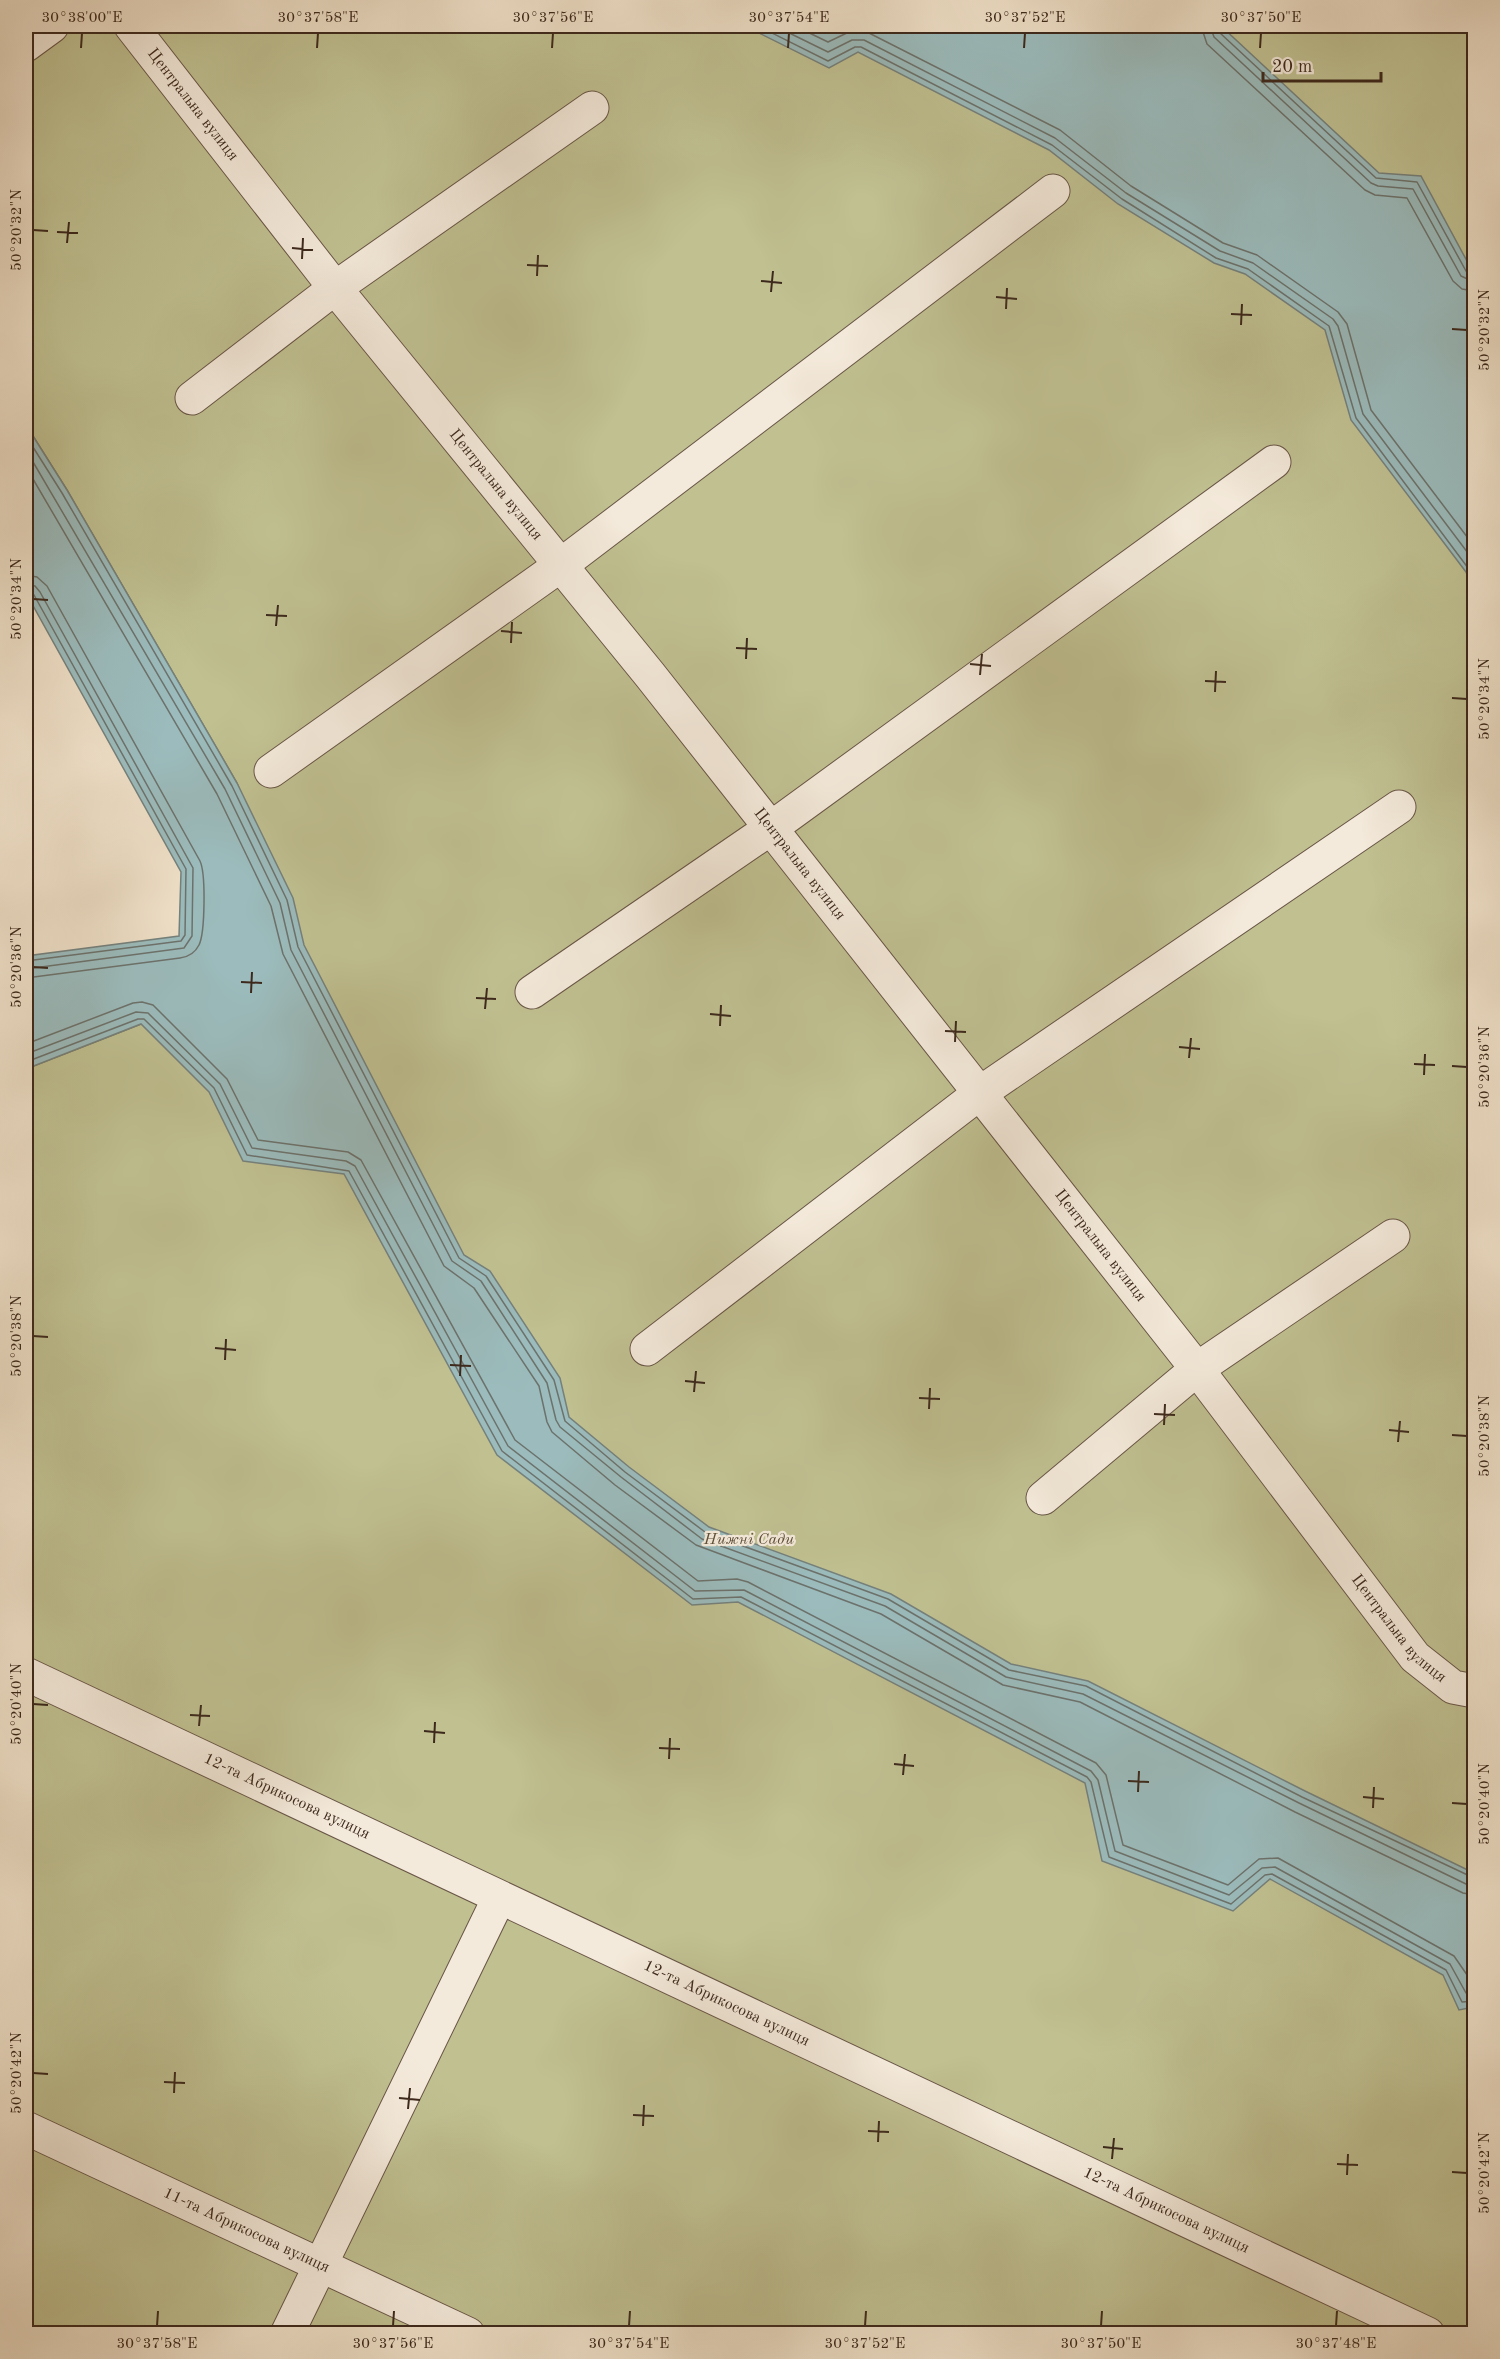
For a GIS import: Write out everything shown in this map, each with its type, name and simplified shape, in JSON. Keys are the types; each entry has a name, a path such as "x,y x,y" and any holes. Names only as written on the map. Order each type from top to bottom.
{"street":[{"path":"26,45 52,26"},
{"name":"Центральна вулиця","path":"130,26 335,288 561,565 980,1093 1197,1369 1414,1657 1453,1687 1474,1691"},
{"path":"192,398 335,288 592,108"},
{"path":"271,771 561,565 1053,191"},
{"path":"532,993 771,828 1274,462"},
{"path":"647,1349 980,1093 1399,807"},
{"path":"1043,1498 1197,1369 1393,1236"},
{"name":"12-та Абрикосова вулиця","path":"26,1674 1428,2334"},
{"path":"287,2334 319,2264 499,1898"},
{"name":"11-та Абрикосова вулиця","path":"26,2128 468,2334"}],"green space":[{"name":"Нижні Сади","path":"26,26 1474,26 1474,2333 26,2333 26,1069 141,1024 303,944 237,783 67,490 26,425"}],"water":[{"path":"745,26 1221,26 1379,173 1421,176 1474,274 1474,591 1466,572 1351,420 1325,330 1245,274 1214,263 1118,204 1049,150 858,52 829,68"},
{"path":"26,425 67,490 237,783 293,898 304,945 464,1255 490,1271 560,1378 569,1417 629,1467 709,1527 891,1594 1011,1664 1088,1681 1305,1791 1474,1873 1474,2007 1459,2010 1443,1975 1270,1879 1233,1911 1102,1861 1085,1783 738,1602 692,1605 497,1455 344,1174 243,1161 209,1092 141,1024 26,1069 26,956 179,936 181,872 26,593"}]}
